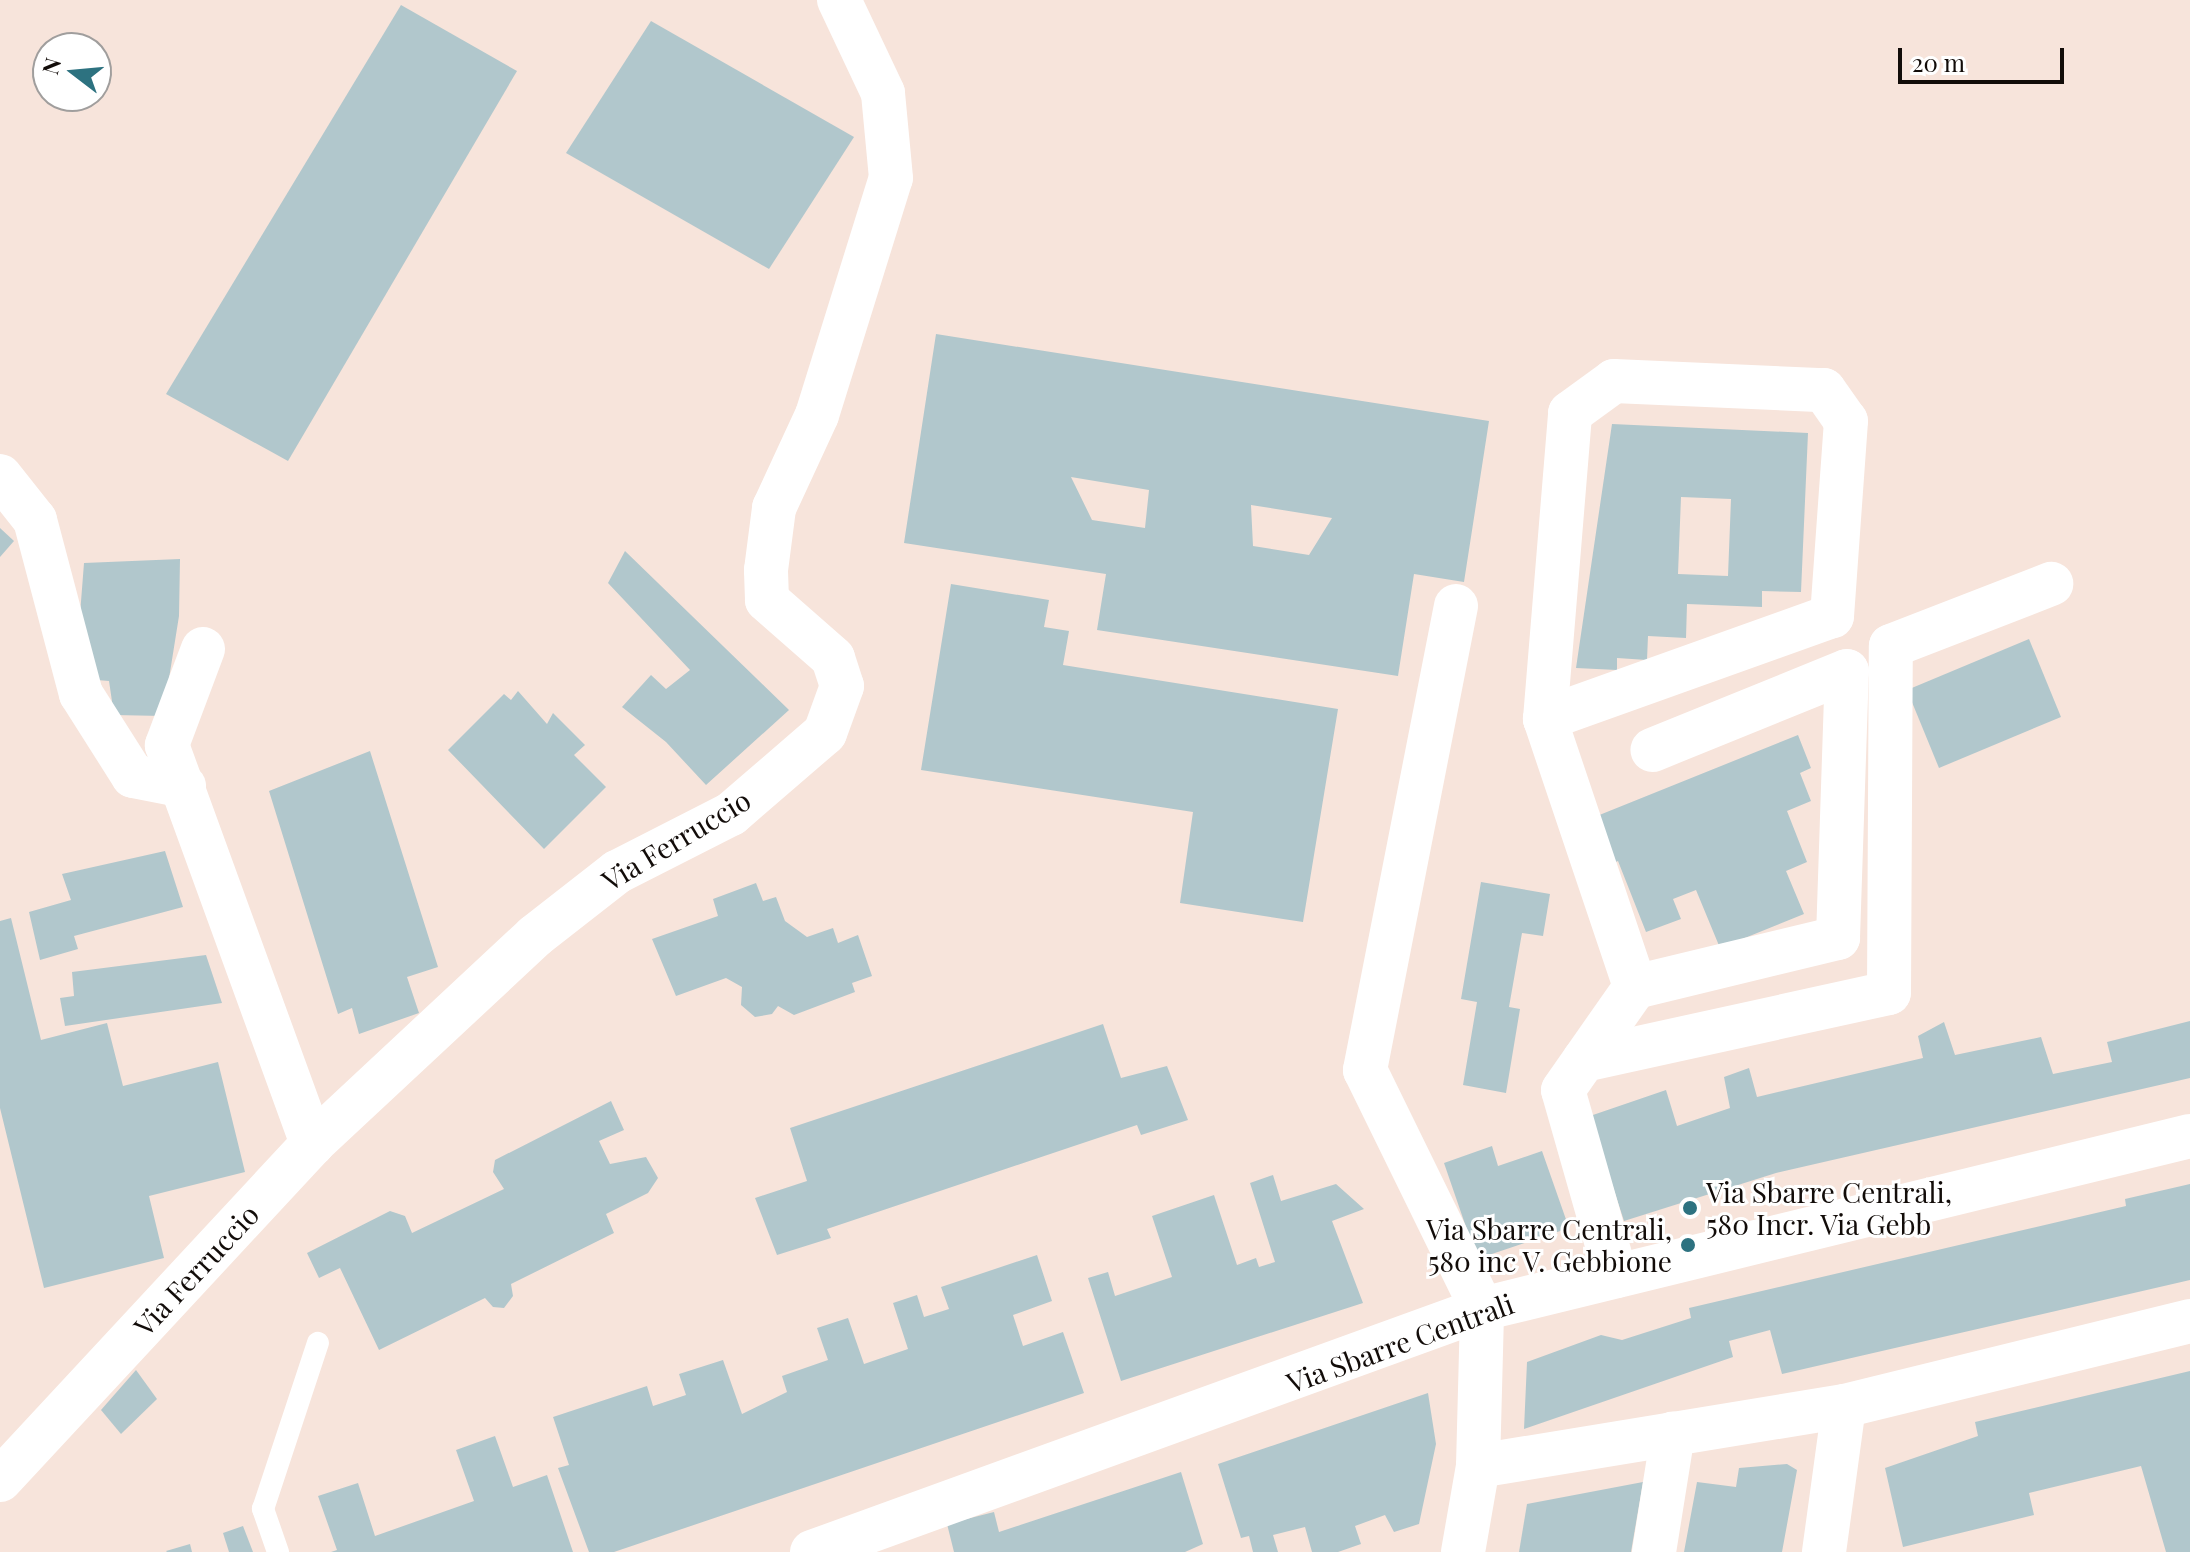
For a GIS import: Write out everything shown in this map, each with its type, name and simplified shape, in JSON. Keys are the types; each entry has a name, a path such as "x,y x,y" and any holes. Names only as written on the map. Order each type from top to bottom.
{"street":[{"name":"Via Ferruccio","path":"0,1480 312,1144 535,936 617,872 731,814 825,733 842,686 833,658 767,600 766,570 774,508 817,415 891,178 883,93 839,0"},
{"path":"1545,719 1832,616 1846,421 1824,390 1614,381 1570,413 1545,719 1635,987"},
{"path":"0,476 35,520 81,694 133,776 184,786"},
{"path":"1584,1060 1889,993 1891,646 2051,584"},
{"path":"1456,606 1365,1070 1482,1309 1478,1466 1463,1552"},
{"path":"203,649 167,745 312,1144"},
{"path":"1616,1276 1563,1090 1635,987 1838,938 1847,671 1652,750"},
{"name":"Via Sbarre Centrali","path":"812,1552 1482,1309 2190,1136"},
{"path":"1478,1466 1844,1406 2190,1321"},
{"path":"1824,1552 1844,1406"},
{"path":"1654,1552 1673,1434"}],"lane":[{"path":"278,1552 263,1509 318,1343"}],"building":[{"path":"401,5 517,71 288,461 166,394"},
{"path":"651,21 854,137 769,269 566,153"},
{"path":"936,334 1489,421 1464,582 1414,574 1398,676 1097,630 1106,574 904,543","holes":["1071,477 1149,490 1145,528 1092,520","1251,505 1332,518 1309,555 1253,546"]},
{"path":"1612,424 1808,433 1801,592 1762,591 1762,607 1687,604 1686,638 1648,636 1647,660 1617,658 1617,670 1576,668","holes":["1681,497 1731,499 1728,576 1678,574"]},
{"path":"0,528 14,541 0,557"},
{"path":"625,551 789,710 706,785 666,742 622,707 651,675 666,689 690,670 608,583"},
{"path":"180,559 179,616 163,716 114,715 109,681 85,679 78,640 84,563"},
{"path":"951,584 1049,600 1044,627 1069,631 1063,665 1338,709 1303,922 1180,903 1193,812 921,770"},
{"path":"2029,639 2061,717 1939,768 1907,690"},
{"path":"518,691 547,724 553,713 585,745 574,755 606,787 544,849 448,750 504,694 511,700"},
{"path":"1798,735 1811,768 1800,773 1811,801 1787,811 1807,862 1786,871 1804,914 1720,948 1696,890 1673,899 1681,919 1646,932 1618,861 1605,867 1587,820"},
{"path":"370,751 438,967 407,977 419,1013 359,1034 352,1008 338,1014 269,791"},
{"path":"165,851 183,907 74,936 78,949 40,960 29,912 71,900 62,874"},
{"path":"1481,882 1550,894 1543,936 1522,933 1509,1007 1520,1009 1506,1093 1463,1085 1477,1002 1461,999"},
{"path":"756,883 763,901 776,897 785,921 807,937 833,928 838,943 858,935 872,976 852,983 855,992 794,1015 778,1006 772,1014 755,1017 741,1005 742,987 726,978 676,996 652,939 718,916 713,899"},
{"path":"11,918 41,1040 107,1023 123,1086 218,1062 245,1172 149,1196 164,1258 44,1288 0,1108 0,921"},
{"path":"206,955 222,1003 65,1026 60,998 74,996 72,972"},
{"path":"2190,1021 2190,1078 1776,1173 1624,1221 1590,1116 1666,1090 1677,1126 1730,1108 1724,1077 1749,1068 1757,1097 1923,1058 1918,1036 1944,1022 1955,1055 2041,1037 2053,1074 2112,1062 2107,1042"},
{"path":"1103,1024 1121,1078 1167,1066 1188,1120 1141,1135 1137,1125 827,1229 831,1238 777,1255 755,1198 807,1181 790,1128"},
{"path":"611,1101 624,1130 599,1141 610,1164 646,1157 658,1178 648,1193 606,1214 614,1233 511,1284 513,1296 504,1308 493,1307 485,1298 379,1350 340,1268 319,1278 307,1253 390,1211 405,1216 412,1233 504,1189 493,1172 495,1160"},
{"path":"1492,1146 1498,1166 1542,1151 1569,1228 1477,1259 1444,1163"},
{"path":"1273,1175 1281,1201 1336,1184 1364,1209 1332,1221 1363,1303 1121,1381 1088,1278 1108,1272 1115,1296 1172,1277 1152,1216 1214,1195 1237,1265 1256,1258 1259,1267 1275,1262 1250,1183"},
{"path":"2190,1184 2190,1280 1782,1374 1770,1330 1729,1341 1733,1357 1524,1429 1527,1362 1601,1335 1622,1340 1691,1318 1689,1308 2126,1206 2125,1199"},
{"path":"1037,1255 1052,1301 1013,1315 1023,1346 1063,1332 1084,1393 614,1552 589,1552 558,1468 569,1465 553,1417 647,1386 653,1406 686,1395 679,1374 723,1360 742,1414 787,1392 782,1376 828,1360 817,1328 848,1318 864,1364 908,1349 893,1303 917,1295 924,1317 949,1309 941,1287"},
{"path":"136,1370 157,1399 121,1434 101,1410"},
{"path":"2190,1371 2190,1552 2166,1552 2141,1466 2029,1493 2034,1515 1903,1547 1885,1468 1978,1436 1975,1422"},
{"path":"1428,1393 1436,1444 1419,1524 1394,1532 1385,1515 1355,1526 1361,1544 1338,1552 1312,1552 1305,1527 1273,1535 1278,1552 1253,1552 1249,1536 1241,1538 1218,1464"},
{"path":"495,1436 513,1487 547,1475 573,1552 331,1552 337,1550 318,1496 358,1483 375,1536 474,1501 456,1450"},
{"path":"1787,1464 1797,1470 1782,1552 1684,1552 1697,1482 1736,1487 1739,1468"},
{"path":"1181,1472 1203,1544 1185,1552 954,1552 947,1524 994,1512 999,1532"},
{"path":"1643,1482 1631,1552 1519,1552 1527,1504"},
{"path":"243,1526 253,1552 229,1552 223,1533"},
{"path":"190,1544 192,1552 166,1551"}],"place":[{"name":"Via Sbarre Centrali, 580 Incr. Via Gebb","path":"1690,1208"},
{"name":"Via Sbarre Centrali, 580 inc V. Gebbione","path":"1688,1245"}]}
